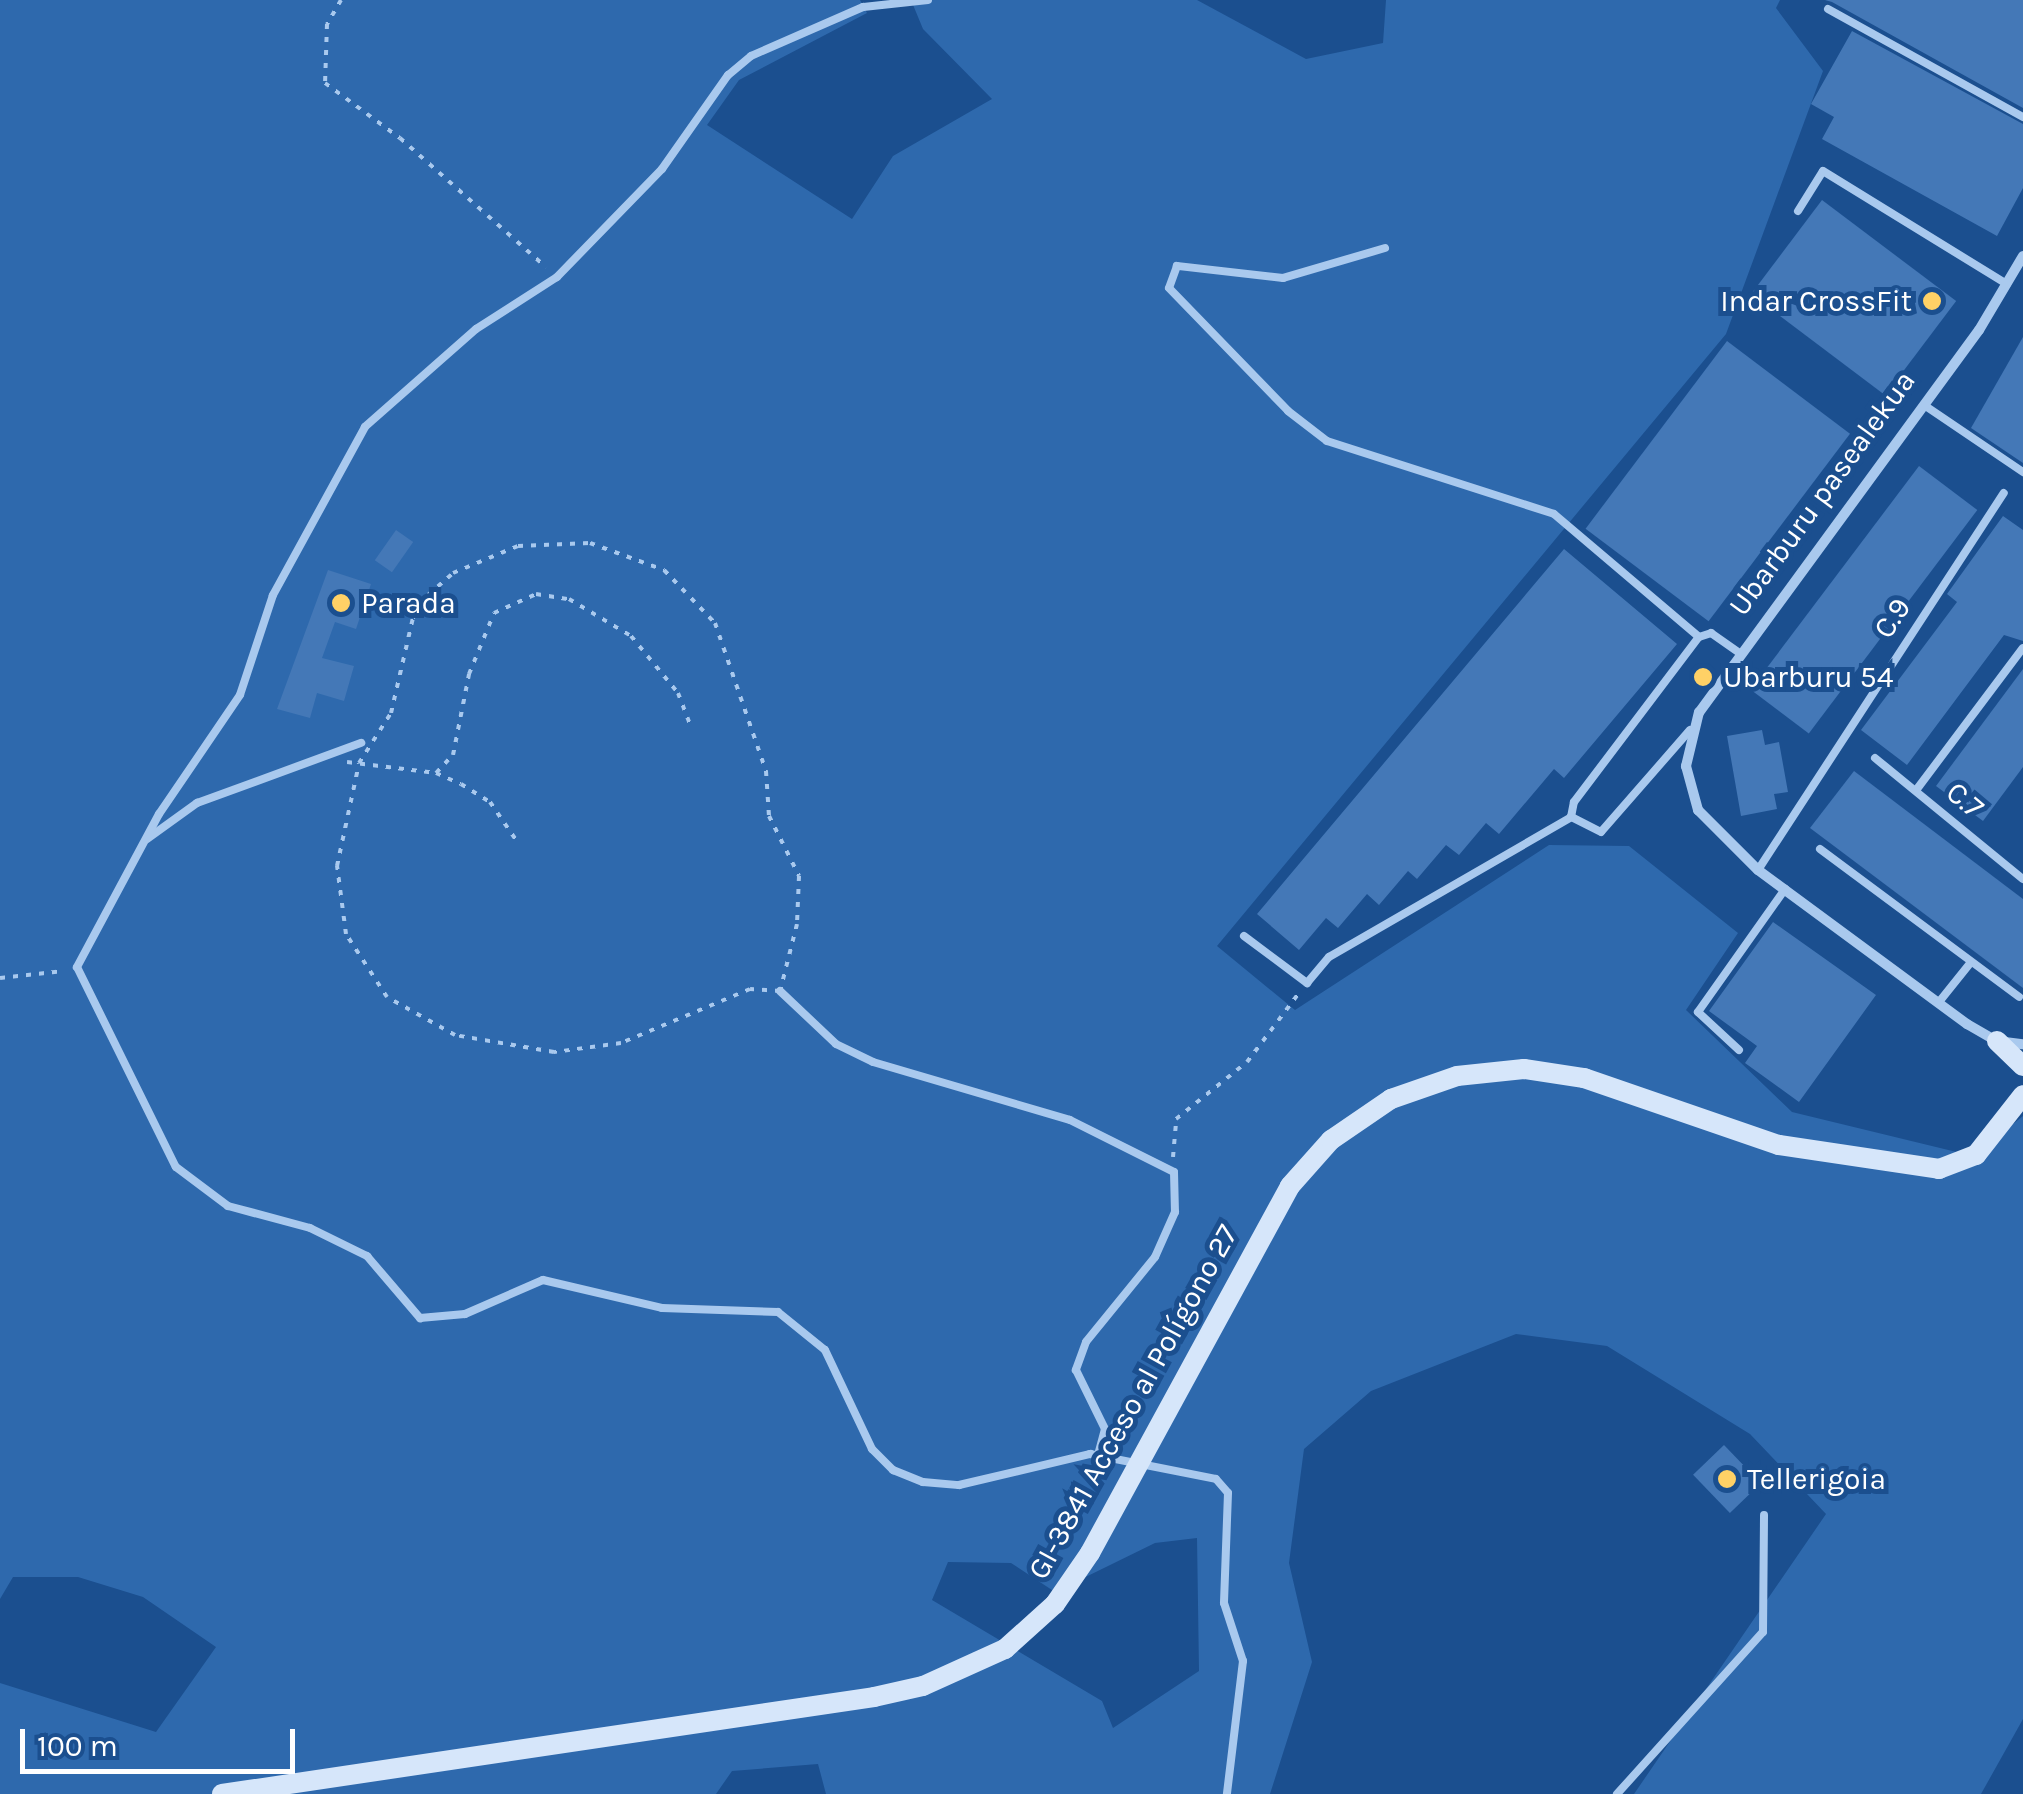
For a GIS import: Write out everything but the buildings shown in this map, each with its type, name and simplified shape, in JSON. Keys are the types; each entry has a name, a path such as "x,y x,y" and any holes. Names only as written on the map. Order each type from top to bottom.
{"main road":[{"path":"1997,1041 2023,1066"},
{"name":"GI-3841 Acceso al Polígono 27","path":"222,1794 924,1686 1004,1649 1055,1604 1137,1466 1290,1186 1331,1140 1391,1099 1457,1076 1524,1069 1584,1078 1779,1146 1939,1169 1976,1155 2023,1095"}],"street":[{"name":"Ubarburu pasealekua","path":"1690,730 1741,654 1924,406 2023,256"},
{"path":"1690,730 1686,766 1698,810 1758,870 1997,1041 2023,1044"}],"lane":[{"path":"928,0 863,7 752,56 728,75 651,182 557,277 476,328 364,428 273,595 240,695 144,842 77,967 176,1167 228,1206 310,1228 367,1256 420,1318 465,1314 543,1280 662,1308 778,1312 825,1350 872,1449 893,1470 959,1485 1098,1455 1137,1466 1193,1469 1228,1493 1219,1568 1243,1660 1228,1794"},
{"path":"1828,9 2023,117"},
{"path":"1798,211 1823,171 2008,284"},
{"path":"1385,248 1282,278 1178,266 1169,288 1288,412 1327,442 1554,514 1699,637"},
{"path":"1924,406 2023,472"},
{"name":"C.9","path":"1758,870 1940,581 2004,493"},
{"path":"1244,936 1307,983 1329,957 1571,818 1574,802 1699,637 1710,633 1741,654"},
{"path":"1917,789 2023,648"},
{"path":"1571,818 1601,832 1690,730"},
{"path":"144,842 197,803 362,743"},
{"name":"C.7","path":"1875,758 2023,879"},
{"path":"1820,849 2019,997"},
{"path":"1739,1050 1698,1012 1784,889"},
{"path":"1939,1002 1972,962"},
{"path":"780,991 836,1044 873,1062 1070,1120 1174,1172 1174,1212 1155,1257 1086,1342 1076,1370 1105,1428 1098,1455"},
{"path":"1617,1794 1762,1632 1764,1515"}],"path":[{"path":"341,0 327,24 325,83 400,138 557,277"},
{"path":"590,543 664,570 715,623 766,770 769,816 800,876 792,966 780,991 750,988 622,1043 554,1052 455,1035 415,1016 374,982 346,934 336,866 360,764 390,713 412,618 453,573 518,546 590,543"},
{"path":"436,774 453,755 469,674 494,613 536,594 570,598 631,636 678,693 692,727"},
{"path":"323,760 436,774 490,802 516,840"},
{"path":"0,978 77,967"},
{"path":"1174,1172 1176,1119 1247,1062 1307,983"}],"shaded area":[{"path":"0,0 860,0 867,13 739,80 707,125 852,219 893,156 992,99 923,29 911,0 1197,0 1306,59 1383,43 1386,0 1780,0 1776,8 1823,71 1726,334 1217,946 1295,1010 1549,845 1629,846 1738,933 1686,1010 1792,1112 1973,1156 2023,1116 2023,1719 1981,1794 1634,1794 1826,1514 1750,1434 1607,1346 1516,1334 1371,1391 1304,1449 1289,1563 1312,1662 1270,1794 826,1794 818,1764 732,1771 716,1794 0,1794 0,1683 156,1732 216,1647 143,1597 78,1577 13,1577 0,1599","holes":["1197,1538 1199,1671 1113,1728 1102,1701 932,1600 948,1562 1011,1563 1055,1592 1155,1543"]}],"place":[{"name":"Indar CrossFit","path":"1932,301"},
{"name":"Parada","path":"341,603"},
{"name":"Ubarburu 54","path":"1703,677"},
{"name":"Tellerigoia","path":"1727,1479"}]}
